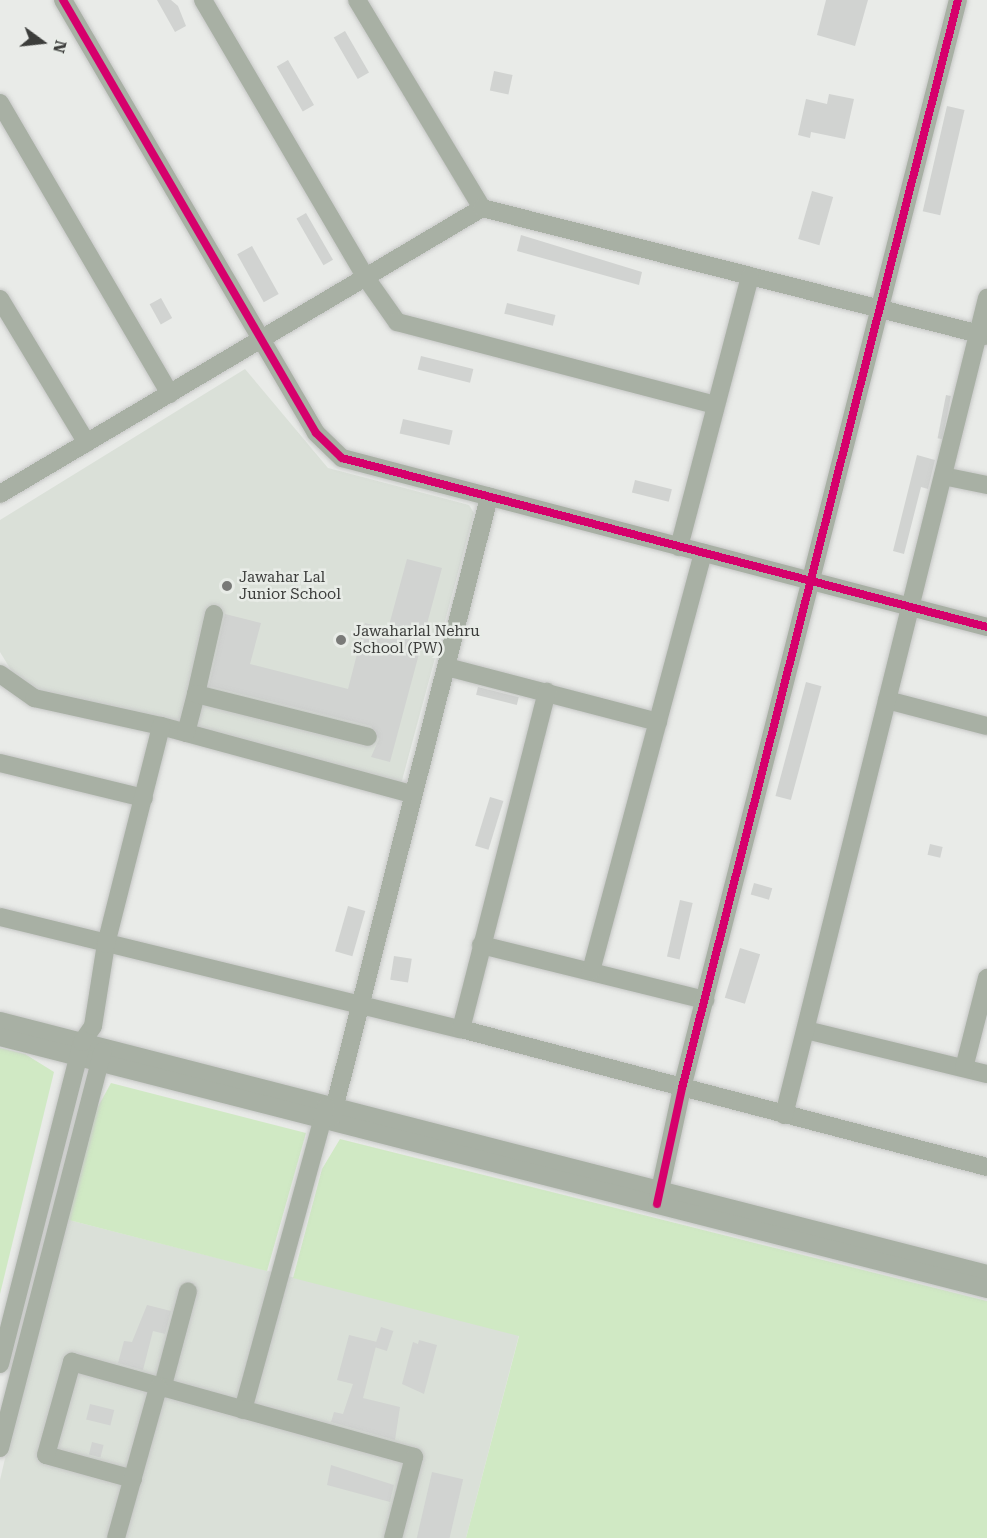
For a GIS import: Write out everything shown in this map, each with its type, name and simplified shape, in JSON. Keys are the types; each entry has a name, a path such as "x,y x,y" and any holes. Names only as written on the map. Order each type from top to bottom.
{"street":[{"path":"63,0 316,433 342,458 987,627"},
{"path":"203,0 366,278 397,322 715,405"},
{"path":"357,0 482,208 982,335"},
{"path":"658,1197 682,1088 813,581 958,0"},
{"path":"0,103 170,394"},
{"path":"0,494 482,208"},
{"path":"679,546 750,276"},
{"path":"784,1115 943,476 982,335 987,298"},
{"path":"0,299 87,443"},
{"path":"943,476 987,485"},
{"path":"243,1410 360,1006 411,794 447,667 489,497"},
{"path":"591,971 703,553"},
{"path":"186,733 214,614"},
{"path":"447,667 658,722"},
{"path":"0,674 34,698 161,726 411,794"},
{"path":"462,1029 481,945 547,692"},
{"path":"196,694 368,737"},
{"path":"887,700 987,726"},
{"path":"0,1364 80,1050 93,1026 106,944 161,726"},
{"path":"0,763 144,798"},
{"path":"0,917 462,1029 987,1167"},
{"path":"481,945 705,1000"},
{"path":"964,1068 987,978"},
{"path":"0,1021 80,1050"},
{"path":"0,1448 102,1055 93,1026"},
{"path":"806,1030 987,1074"},
{"path":"0,1037 102,1055 658,1197 987,1274"},
{"path":"658,1197 987,1289"},
{"path":"117,1538 188,1291"},
{"path":"133,1479 46,1455 72,1362 414,1457 393,1538"}],"shaded area":[{"name":"Jawahar Lal Junior School","path":"245,369 328,468 469,505 474,513 400,788 36,690 14,675 0,652 0,520"},
{"path":"61,1218 519,1335 466,1538 0,1538 0,1480"}],"green space":[{"path":"0,1048 25,1054 54,1072 0,1294"},
{"path":"111,1083 306,1133 267,1271 61,1218 95,1112"},
{"path":"340,1139 987,1301 987,1538 466,1538 519,1336 293,1278 322,1169"}],"building":[{"path":"157,0 171,0 178,6 186,26 175,32"},
{"path":"826,0 868,0 855,46 817,35"},
{"path":"345,31 369,73 358,79 334,38"},
{"path":"288,60 314,105 303,112 277,67"},
{"path":"494,71 513,75 508,95 490,91"},
{"path":"829,94 854,99 845,139 811,132 810,138 798,135 806,99 827,104"},
{"path":"947,106 965,110 940,215 923,211"},
{"path":"812,191 833,197 819,245 798,239"},
{"path":"306,213 333,260 323,265 296,218"},
{"path":"521,235 642,272 639,285 517,251"},
{"path":"252,246 279,294 264,302 237,254"},
{"path":"161,298 172,318 161,324 150,304"},
{"path":"507,303 556,315 553,326 504,314"},
{"path":"421,356 473,369 470,383 418,370"},
{"path":"946,395 951,396 943,439 938,438"},
{"path":"403,419 453,430 449,445 400,434"},
{"path":"917,455 935,460 928,489 921,487 904,554 893,551"},
{"path":"635,480 672,489 669,502 632,493"},
{"path":"407,559 442,568 390,762 371,757 379,739 371,726 209,686 225,614 261,623 250,664 348,689 365,623 388,629"},
{"path":"806,682 821,686 791,800 775,796"},
{"path":"478,687 519,697 517,705 476,695"},
{"path":"490,797 503,801 488,850 475,846"},
{"path":"930,844 943,847 940,858 928,855"},
{"path":"754,883 772,888 769,900 751,895"},
{"path":"680,900 693,903 680,959 667,957"},
{"path":"348,906 365,911 352,956 335,951"},
{"path":"740,948 760,954 745,1004 725,998"},
{"path":"394,956 412,959 408,983 390,980"},
{"path":"147,1305 171,1311 165,1334 153,1331 143,1370 118,1363 124,1341 132,1342"},
{"path":"381,1327 393,1331 387,1351 375,1347"},
{"path":"349,1335 377,1342 363,1398 400,1407 395,1440 331,1422 334,1412 343,1414 353,1384 337,1380"},
{"path":"419,1340 437,1345 424,1394 402,1384 413,1342 418,1344"},
{"path":"90,1404 114,1410 110,1426 86,1420"},
{"path":"92,1442 104,1445 100,1458 89,1455"},
{"path":"331,1465 394,1485 390,1502 327,1485"},
{"path":"432,1472 463,1479 450,1538 417,1538"}],"cycle path":[{"path":"63,0 316,433 342,458 987,627"},
{"path":"657,1204 682,1088 958,0"}],"place":[{"name":"Jawahar Lal Junior School","path":"227,586"},
{"name":"Jawaharlal Nehru School (PW)","path":"341,640"}]}
